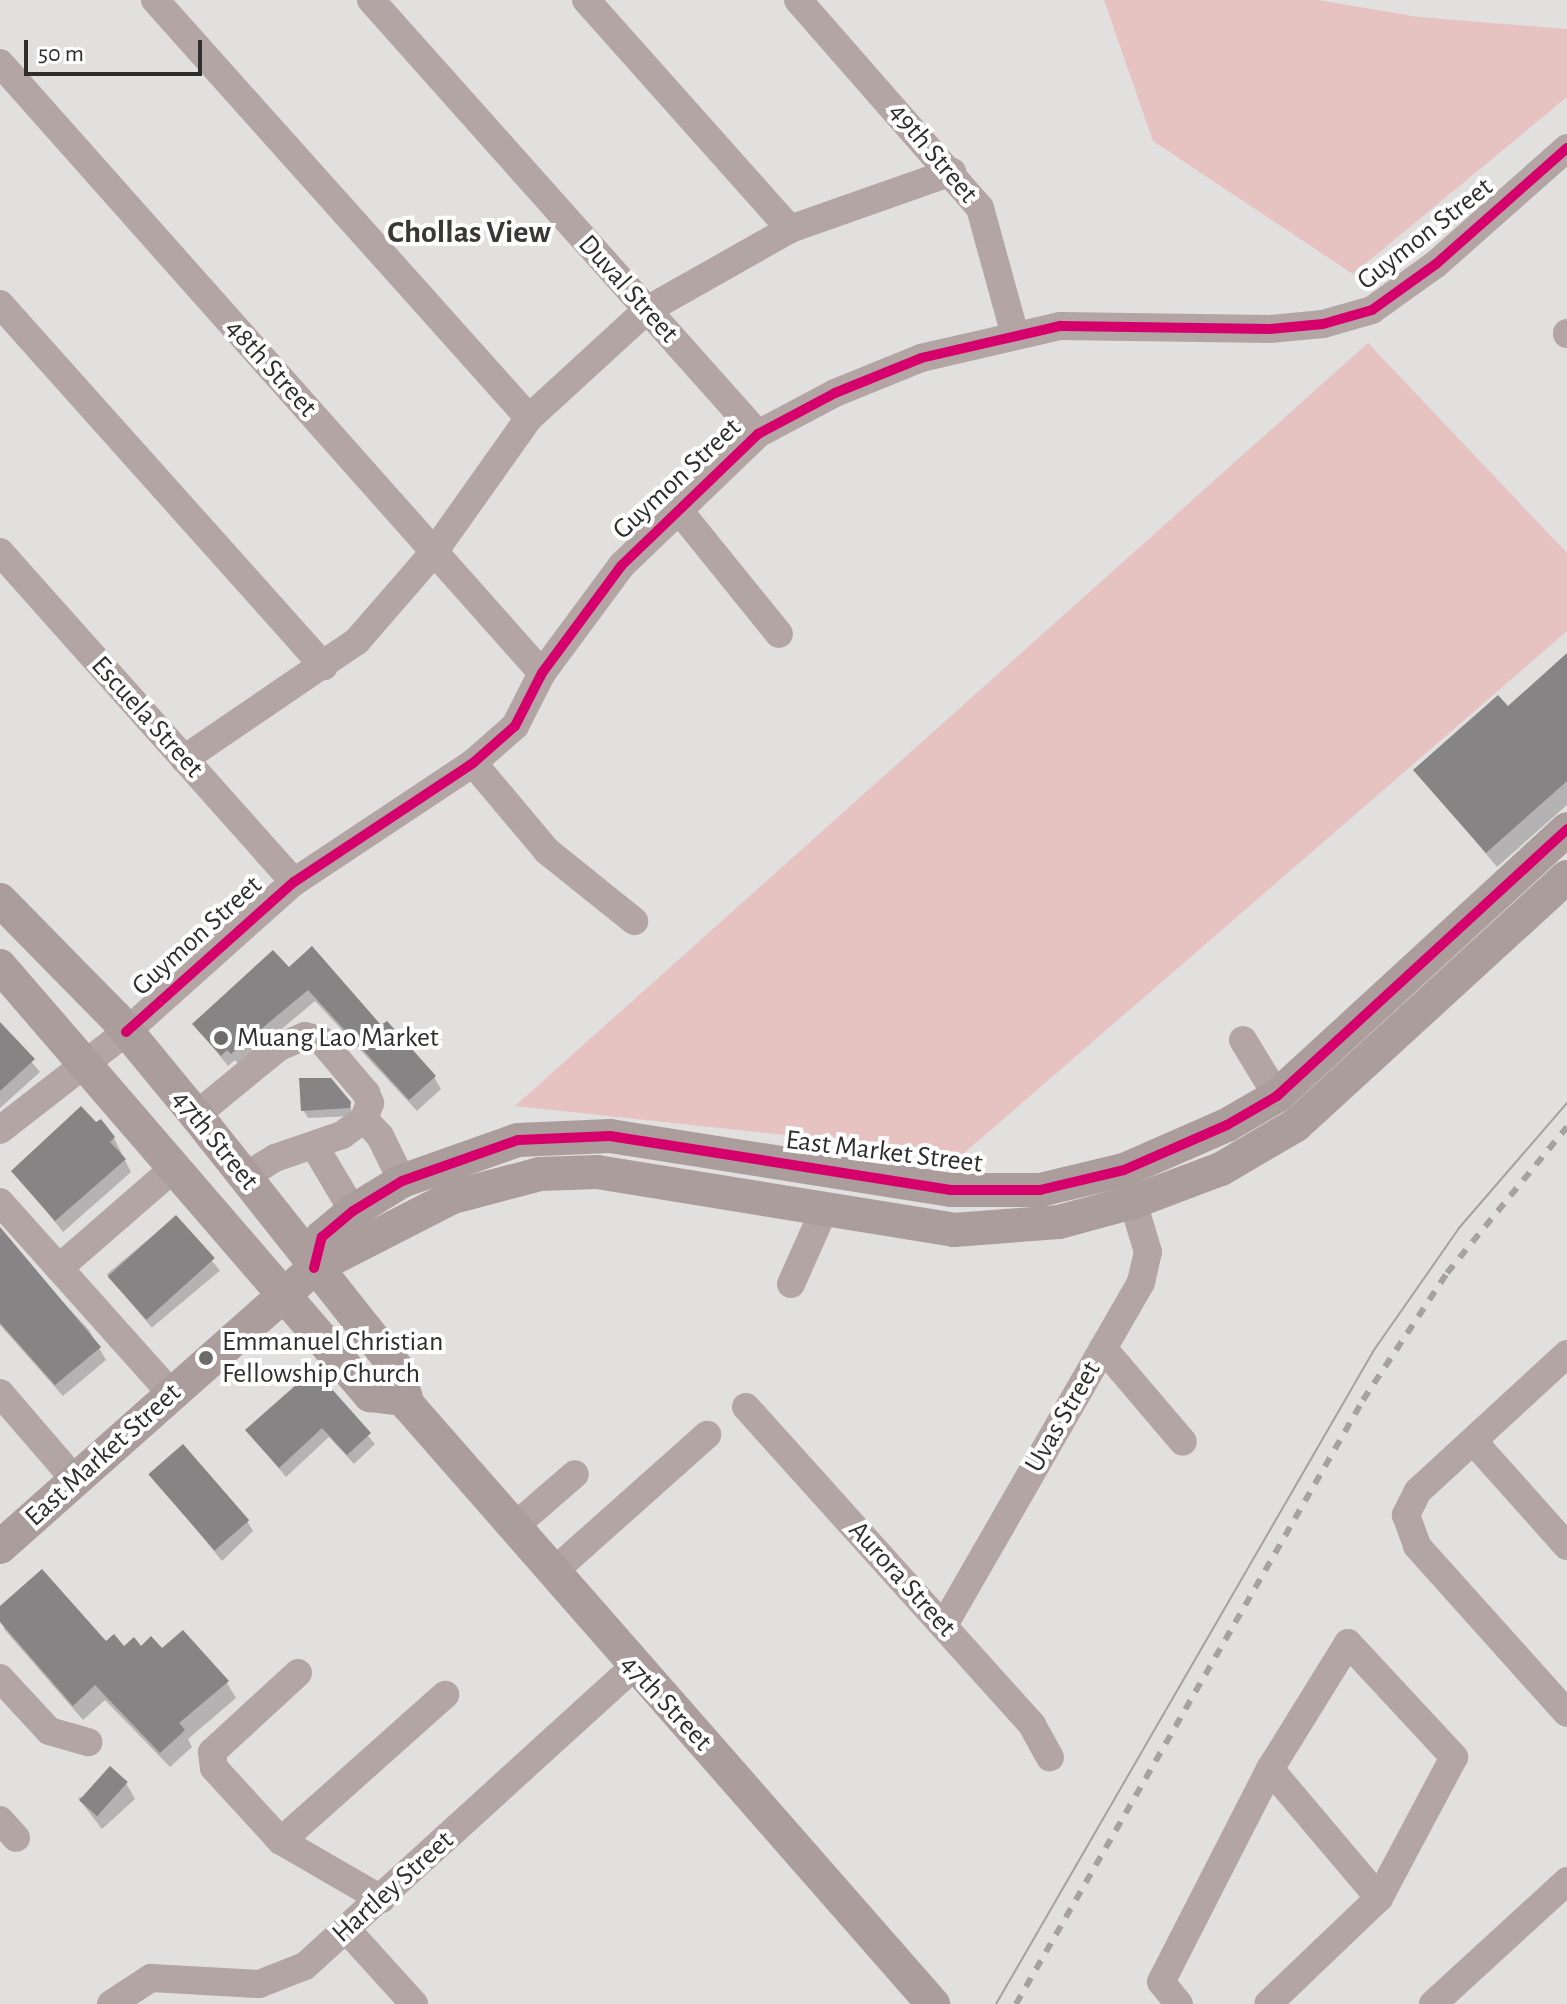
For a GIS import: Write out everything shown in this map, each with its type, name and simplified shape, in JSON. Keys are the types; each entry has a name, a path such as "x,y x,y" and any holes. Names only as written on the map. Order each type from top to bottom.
{"main road":[{"name":"East Market Street","path":"314,1268 322,1237 353,1211 402,1181 518,1140 610,1136 951,1190 1040,1190 1124,1170 1227,1125 1277,1096 1567,829"},
{"name":"East Market Street","path":"0,1547 314,1268 340,1259 453,1197 540,1174 597,1172 683,1183 823,1212 954,1230 1059,1222 1133,1202 1221,1169 1296,1125 1567,877"},
{"name":"47th Street","path":"0,900 126,1032 196,1115 314,1268 397,1369 402,1399 922,1999"},
{"name":"47th Street","path":"0,966 370,1395 402,1399"},
{"path":"1133,1202 1138,1188 1241,1138 1277,1096"}],"street":[{"path":"155,0 529,418"},
{"name":"Duval Street","path":"371,0 758,434"},
{"path":"586,0 790,229"},
{"name":"49th Street","path":"798,0 952,172 980,208 1015,335"},
{"name":"48th Street","path":"0,63 542,673"},
{"name":"Guymon Street","path":"0,1130 126,1032 294,882 473,763 515,726 542,673 622,565 677,508 758,434 835,393 921,358 1015,335 1060,326 1270,329 1323,324 1372,310 1436,264 1567,148"},
{"path":"184,759 357,641 434,552 529,418 647,310 790,229 952,172"},
{"path":"0,304 324,666"},
{"path":"677,508 779,634"},
{"name":"Escuela Street","path":"0,552 294,882"},
{"path":"473,763 547,851 634,921"},
{"path":"196,1115 279,1047 305,1036 321,1040 366,1093 370,1103 364,1119 315,1147 275,1158 245,1177"},
{"path":"1243,1040 1277,1096"},
{"path":"364,1119 380,1136 402,1181"},
{"path":"315,1147 353,1211"},
{"path":"59,1268 173,1169"},
{"path":"0,1202 171,1393"},
{"name":"Uvas Street","path":"944,1625 1141,1282 1148,1252 1133,1202"},
{"path":"791,1284 823,1212"},
{"path":"1103,1348 1183,1442"},
{"path":"1564,1362 1418,1491 1406,1515 1417,1546 1567,1713"},
{"path":"0,1393 75,1480"},
{"name":"Aurora Street","path":"746,1407 1032,1725 1050,1757"},
{"path":"552,1573 707,1435"},
{"path":"1473,1441 1567,1546"},
{"path":"515,1526 575,1474"},
{"path":"1179,2004 1161,1982 1270,1769 1348,1643 1454,1757 1379,1898 1268,2004"},
{"name":"Hartley Street","path":"111,2004 151,1978 259,1984 305,1966 633,1668"},
{"path":"298,1673 212,1752 214,1768 281,1841 381,1899"},
{"path":"0,1678 49,1731 88,1742"},
{"path":"281,1841 445,1695"},
{"path":"1270,1769 1379,1898"},
{"path":"1433,2004 1567,1881"},
{"path":"347,1930 414,2004"}],"shaded area":[{"path":"1104,0 1318,0 1419,17 1567,29 1567,97 1353,274 1153,141"},
{"path":"1368,343 1567,553 1567,631 963,1154 515,1106"}],"building":[{"path":"1567,653 1567,781 1486,853 1413,770 1498,695 1508,706"},
{"path":"312,946 381,1025 387,1021 436,1076 409,1100 308,990 231,1054 227,1050 221,1056 192,1024 273,950 289,967"},
{"path":"0,1022 35,1059 0,1091"},
{"path":"299,1078 331,1078 351,1102 350,1108 301,1111"},
{"path":"81,1106 96,1122 101,1119 115,1137 110,1142 126,1159 55,1221 11,1171"},
{"path":"176,1215 215,1258 146,1320 108,1277"},
{"path":"0,1227 101,1347 55,1385 0,1323"},
{"path":"314,1369 371,1433 347,1455 322,1428 279,1468 245,1430"},
{"path":"183,1444 249,1520 215,1550 148,1474"},
{"path":"42,1569 106,1641 114,1634 124,1646 134,1637 141,1646 151,1636 162,1648 183,1630 229,1681 179,1723 185,1730 160,1753 95,1685 73,1706 0,1622 0,1606"},
{"path":"110,1766 128,1782 97,1816 79,1800"}],"tram line":[{"path":"996,2004 1374,1350 1459,1228 1567,1103"}],"railway":[{"path":"1016,2004 1363,1400 1447,1273 1567,1127"}],"cycle path":[{"path":"126,1032 294,882 473,763 515,726 542,673 622,565 758,434 835,393 921,358 1060,326 1270,329 1323,324 1372,310 1436,264 1567,148"},
{"path":"314,1268 322,1237 353,1211 402,1181 518,1140 610,1136 951,1190 1040,1190 1124,1170 1227,1125 1277,1096 1567,829"}],"place":[{"name":"Muang Lao Market","path":"221,1038"},
{"name":"Emmanuel Christian Fellowship Church","path":"206,1358"}],"district":[{"name":"Chollas View","path":"469,232"}]}
